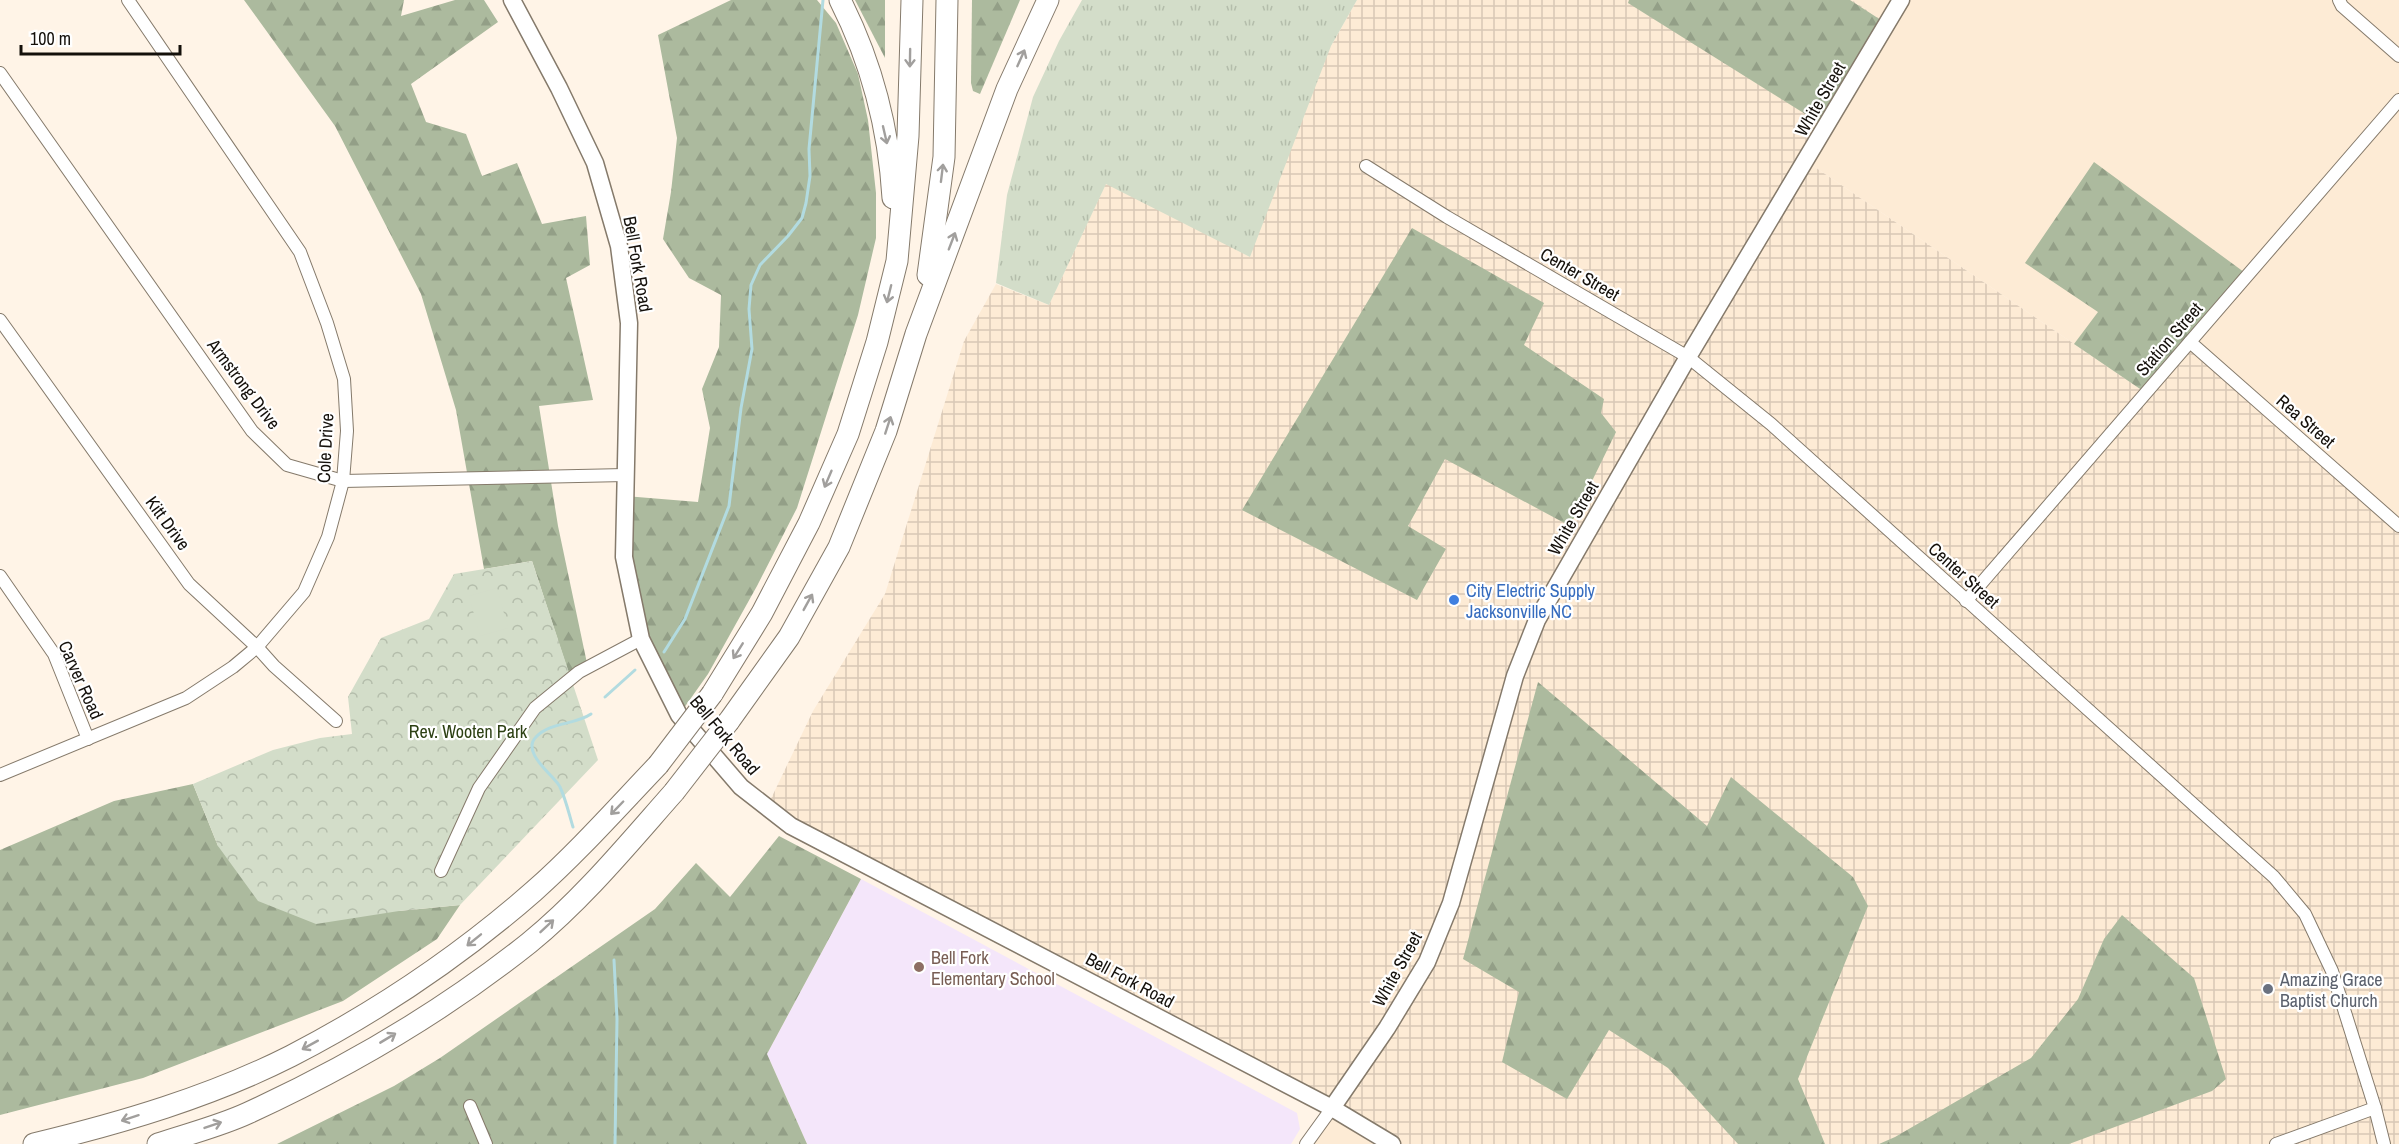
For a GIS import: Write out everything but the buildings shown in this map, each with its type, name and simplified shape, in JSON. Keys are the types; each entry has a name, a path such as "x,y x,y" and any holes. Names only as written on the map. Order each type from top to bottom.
{"highway":[{"path":"840,0 858,35 875,91 887,143 897,261"},
{"path":"34,1144 96,1129 203,1094 289,1056 377,1008 462,949 534,891 658,765 712,694 762,613 809,523 844,444 877,342 897,261 908,136 912,0"},
{"path":"916,334 933,250 944,158 947,0"},
{"path":"158,1144 247,1114 364,1053 456,997 530,942 599,876 674,792 729,721 789,636 838,547 886,431 916,334 1007,89 1048,0"}],"main road":[{"name":"Bell Fork Road","path":"512,0 559,88 594,163 619,246 630,323 624,557 641,639 679,715 741,787 791,826 1332,1108 1392,1144"},
{"name":"White Street","path":"1332,1108 1387,1028 1427,962 1451,903 1515,676 1537,620 1688,357 1901,0"}],"street":[{"name":"Cole Drive","path":"0,775 186,698 233,667 257,647 304,592 328,537 343,481 347,431 344,379 327,323 300,252 128,0"},
{"path":"2339,0 2342,6 2399,56"},
{"name":"Armstrong Drive","path":"0,73 252,431 287,465 343,481 625,475"},
{"name":"Station Street","path":"1966,601 2399,100"},
{"name":"Center Street","path":"1366,166 1456,222 1688,357 1771,424 2274,877 2304,914 2332,971 2384,1144"},
{"name":"Kitt Drive","path":"0,320 189,584 257,647 274,666 336,721"},
{"name":"Rea Street","path":"2190,342 2399,526"},
{"name":"Carver Road","path":"0,576 54,654 88,739"},
{"path":"441,871 479,788 535,708 579,672 641,639"},
{"path":"470,1106 486,1144"},
{"name":"White Street","path":"1306,1144 1332,1108"},
{"path":"2276,1144 2375,1108"}],"shaded area":[{"path":"1357,0 1852,0 1887,24 1806,161 2146,393 2190,342 2399,527 2399,1144 1392,1144 767,807 813,711 885,594 964,341 996,284 1049,305 1106,183 1331,46"},
{"path":"1852,0 2399,0 2399,527 2146,393 1806,161 1886,24"},
{"name":"Bell Fork Elementary School","path":"861,879 1297,1113 1300,1129 1291,1144 807,1144 767,1054"},
{"path":"1332,1108 1392,1144 1306,1144"}],"green space":[{"path":"244,0 404,0 401,16 455,0 484,0 498,22 411,84 426,122 466,134 482,176 517,163 542,224 586,216 590,265 566,278 593,400 539,406 558,526 588,668 570,677 532,561 484,569 456,410 421,294 335,126"},
{"path":"731,0 817,0 836,23 858,74 868,120 876,193 876,238 858,315 797,508 708,674 679,715 641,639 625,496 698,502 710,428 702,389 719,347 721,295 689,278 663,239 677,138 658,35"},
{"path":"855,0 885,0 885,58"},
{"path":"972,0 1020,0 980,94 973,91 971,83"},
{"path":"1082,0 1357,0 1331,46 1250,257 1106,184 1049,305 996,283 1007,195 1033,97 1059,41"},
{"path":"1629,0 1850,0 1887,24 1826,127 1628,3"},
{"path":"2094,162 2248,275 2146,393 2074,344 2098,312 2025,263"},
{"path":"1412,228 1544,303 1524,345 1604,399 1601,413 1616,432 1570,526 1445,459 1408,526 1446,549 1417,600 1242,510"},
{"name":"Rev. Wooten Park","path":"532,561 598,760 460,905 399,911 316,924 258,901 218,846 193,784 273,750 320,738 352,734 348,697 381,638 429,619 454,574"},
{"path":"497,588 508,628 480,636 469,596"},
{"path":"1538,682 1707,826 1731,777 1853,877 1868,906 1798,1079 1825,1144 1738,1144 1668,1068 1609,1030 1567,1099 1502,1062 1519,992 1463,959"},
{"path":"193,784 218,846 399,911 460,905 437,939 343,1001 143,1078 0,1115 0,850 114,801"},
{"path":"779,836 861,879 767,1054 807,1144 277,1144 394,1086 440,1058 655,909 696,863 730,897"},
{"path":"2122,915 2194,978 2226,1079 2212,1091 2069,1144 1879,1144 2031,1058 2078,999 2104,939"}],"waterway":[{"path":"664,652 685,619 729,506 741,408 752,349 749,309 751,285 760,265 802,218 806,203 823,0"},
{"path":"605,697 635,670"},
{"path":"573,827 560,787 540,764 532,750 532,743 536,737 548,729 585,718 591,714"},
{"path":"614,960 617,1019 615,1144"}],"place":[{"name":"City Electric Supply Jacksonville NC","path":"1454,600"},
{"name":"Bell Fork Elementary School","path":"919,967"},
{"name":"Amazing Grace Baptist Church","path":"2268,989"}]}
